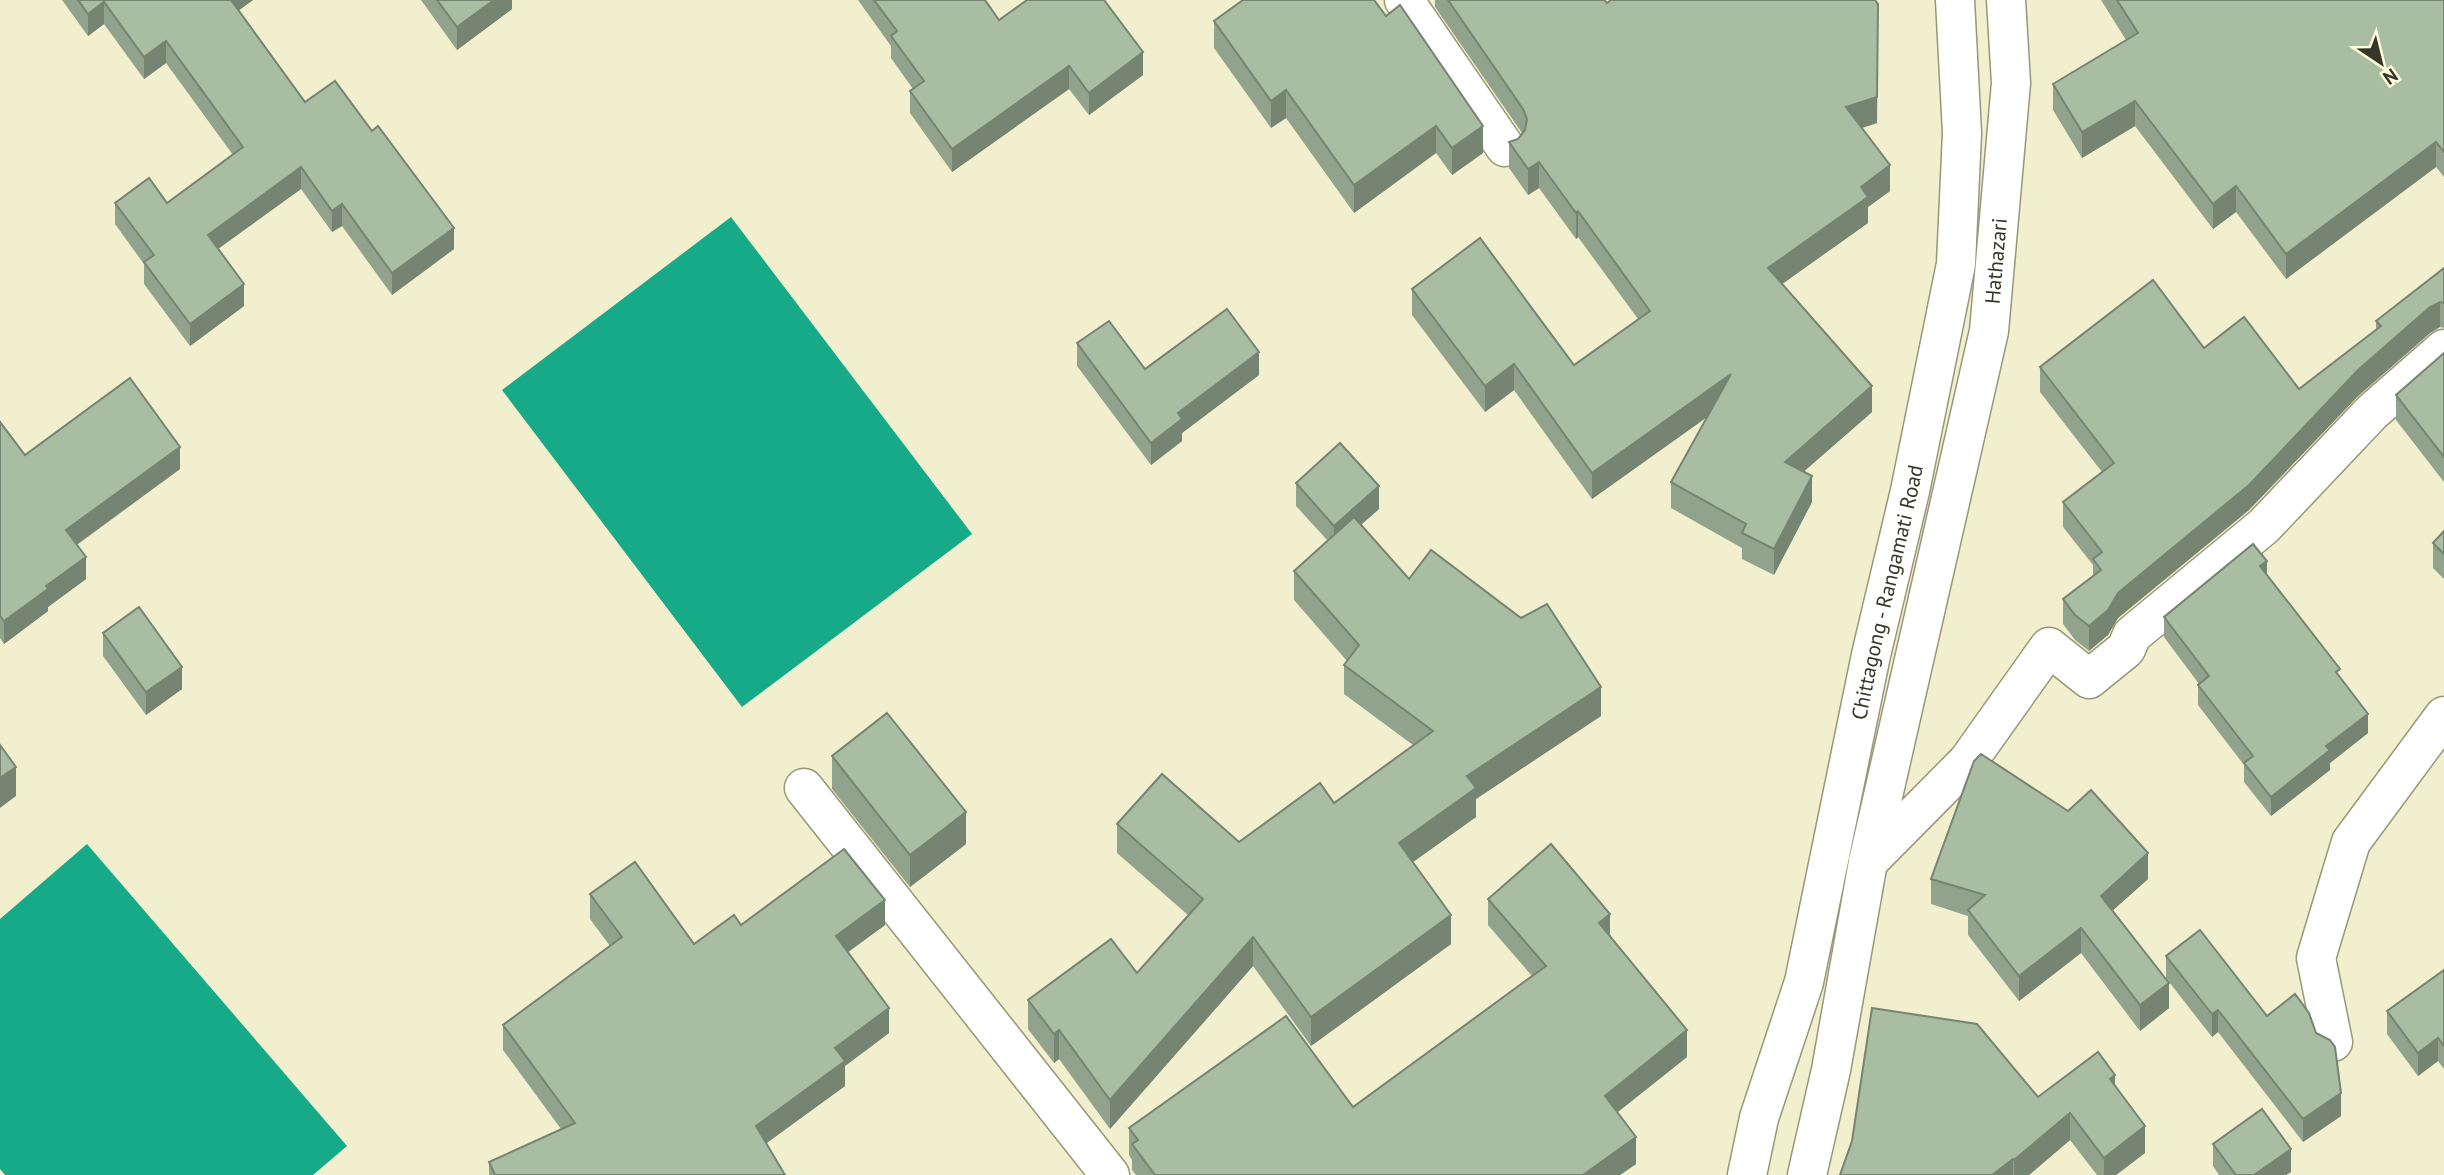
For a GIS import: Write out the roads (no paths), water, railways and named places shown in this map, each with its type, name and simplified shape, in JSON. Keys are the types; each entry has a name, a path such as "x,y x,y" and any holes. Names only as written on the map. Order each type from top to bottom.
{"main road":[{"path":"1404,0 1505,147"},
{"name":"Chittagong - Rangamati Road","path":"1747,1175 1759,1118 1804,982 1871,655 1910,491 1956,264 1962,133 1955,0"},
{"name":"Hathazari","path":"1868,862 1989,331 2011,83 2006,0"},
{"path":"1807,1175 1831,1070 1868,862 1968,761 2049,647 2089,679 2126,649 2132,635 2264,526 2372,412 2444,349"},
{"path":"2333,1042 2316,958 2351,842 2444,716"},
{"path":"804,788 1110,1175"}],"water":[{"path":"731,217 972,534 742,707 502,390"},
{"path":"87,844 347,1146 313,1175 5,1175 0,1169 0,919"}]}
